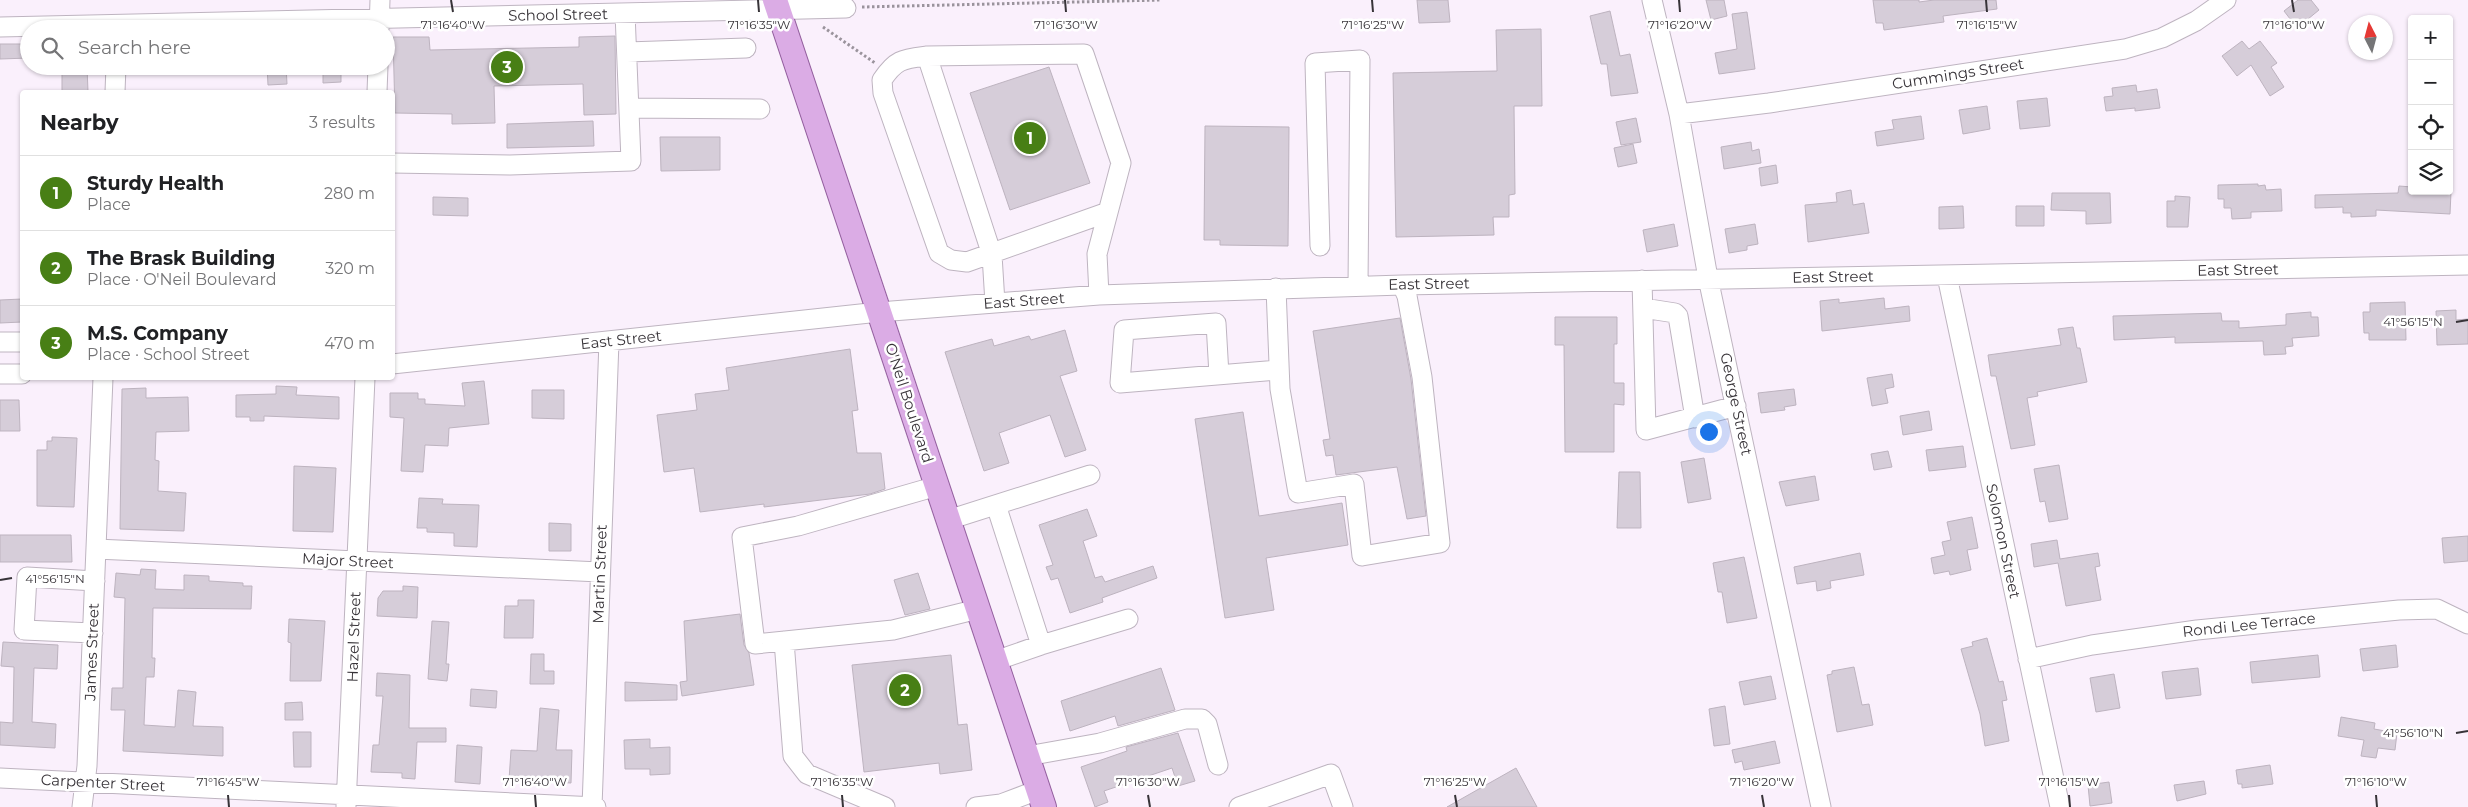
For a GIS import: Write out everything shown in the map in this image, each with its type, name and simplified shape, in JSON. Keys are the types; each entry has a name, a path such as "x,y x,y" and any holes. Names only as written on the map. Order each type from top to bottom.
{"main road":[{"name":"O'Neil Boulevard","path":"776,5 1041,799"}],"street":[{"path":"380,0 380,20"},
{"name":"George Street","path":"1652,0 1679,114 1708,278 1821,807"},
{"name":"Cummings Street","path":"1679,114 1769,103 2125,49 2162,38 2196,21 2226,0"},
{"name":"School Street","path":"395,23 776,5 846,8"},
{"path":"395,163 510,164 631,161 625,13"},
{"name":"School Street","path":"0,27 20,27"},
{"path":"627,52 746,48"},
{"path":"1099,295 1097,254 1122,163 1084,54 927,56 906,58 893,64 882,80 883,93 940,252 951,260 967,262 992,255 1108,212"},
{"path":"927,56 992,255 995,303"},
{"path":"1320,246 1315,63 1360,60 1358,286"},
{"path":"115,90 116,75"},
{"path":"377,90 378,75"},
{"path":"629,108 760,109"},
{"name":"East Street","path":"395,364 879,312 1099,295 1276,288 1708,278 1947,276 2468,265"},
{"name":"Solomon Street","path":"1947,276 2060,807"},
{"path":"1642,280 1644,428 1650,430 1736,406"},
{"path":"1276,288 1280,389 1298,493 1354,484 1362,556 1440,543 1422,377 1407,296 1402,285"},
{"path":"1643,308 1675,313 1678,316 1695,418"},
{"path":"1219,375 1216,324 1124,330 1120,383 1219,375 1278,370"},
{"name":"Martin Street","path":"592,807 609,341"},
{"path":"0,342 20,342"},
{"path":"0,374 20,374"},
{"name":"James Street","path":"82,807 86,782 103,380"},
{"name":"Hazel Street","path":"346,801 364,380"},
{"path":"948,520 1090,475"},
{"path":"937,486 798,526 742,537 755,644 893,630 978,609"},
{"path":"996,505 1041,645"},
{"name":"Major Street","path":"96,549 600,572"},
{"path":"93,633 24,630 27,577 95,581"},
{"name":"Rondi Lee Terrace","path":"2028,660 2092,645 2197,630 2400,610 2437,609 2468,624"},
{"path":"995,661 1128,619"},
{"path":"784,640 793,756 807,774 885,807"},
{"path":"1027,756 1100,743 1185,720 1202,719 1207,724 1218,765"},
{"path":"1239,807 1331,774 1343,807"},
{"name":"Carpenter Street","path":"0,778 86,782 346,801 596,807"},
{"path":"976,807 1041,799"}],"path":[{"path":"846,8 1162,0"},
{"path":"822,26 880,66"}],"building":[{"path":"1417,0 1448,0 1450,22 1419,23"},
{"path":"1706,0 1724,0 1727,16 1711,20"},
{"path":"1873,0 1919,0 1919,2 1934,0 1996,0 1997,9 1943,16 1944,22 1884,30 1883,23 1876,23"},
{"path":"2298,0 2311,0 2319,10 2297,28 2284,11"},
{"path":"1610,11 1620,56 1630,54 1638,93 1611,96 1607,64 1601,64 1590,16"},
{"path":"1747,12 1755,69 1719,74 1715,53 1737,49 1732,14"},
{"path":"1541,29 1542,106 1514,106 1515,194 1509,195 1509,217 1493,217 1494,235 1396,237 1393,73 1497,71 1496,30"},
{"path":"615,36 616,114 584,115 583,84 494,86 495,123 452,124 452,114 395,113 395,37 429,37 430,50 579,47 579,37"},
{"path":"2242,41 2249,49 2260,41 2277,63 2271,67 2284,87 2270,96 2251,65 2237,76 2222,56"},
{"path":"0,44 20,44 20,58 0,59"},
{"path":"1049,67 1090,183 1010,210 970,93"},
{"path":"62,75 87,75 88,90 62,90"},
{"path":"267,75 286,75 287,84 268,85"},
{"path":"323,75 341,75 341,82 323,83"},
{"path":"2136,85 2137,92 2157,89 2160,108 2135,111 2135,108 2106,111 2104,97 2113,96 2112,88"},
{"path":"2047,98 2050,126 2020,129 2017,101"},
{"path":"1987,106 1990,129 1963,134 1959,110"},
{"path":"1921,116 1924,139 1877,146 1875,132 1894,129 1892,120"},
{"path":"1636,118 1641,142 1621,145 1616,122"},
{"path":"593,121 594,146 507,148 507,124"},
{"path":"1205,126 1289,127 1288,246 1220,245 1220,240 1204,240"},
{"path":"660,137 720,137 720,170 661,171"},
{"path":"1751,142 1752,151 1759,149 1761,163 1724,169 1721,147"},
{"path":"1633,144 1637,163 1618,167 1614,148"},
{"path":"1776,165 1778,183 1761,186 1759,168"},
{"path":"2258,184 2258,186 2265,185 2266,190 2281,189 2282,211 2251,212 2251,218 2232,219 2231,208 2224,208 2224,199 2218,199 2218,185"},
{"path":"2399,186 2408,187 2408,195 2451,195 2450,214 2376,210 2376,216 2351,217 2351,213 2343,213 2343,207 2315,208 2315,195 2398,193"},
{"path":"1851,190 1853,205 1864,203 1869,233 1808,242 1805,205 1837,202 1836,193"},
{"path":"2052,193 2110,193 2111,223 2086,224 2086,211 2051,210"},
{"path":"2175,196 2190,197 2188,227 2167,227 2167,201 2175,201"},
{"path":"433,197 468,198 468,216 433,215"},
{"path":"1963,206 1964,228 1939,229 1939,207"},
{"path":"2016,206 2044,206 2044,226 2016,226"},
{"path":"1674,224 1678,246 1647,252 1643,230"},
{"path":"1755,224 1758,244 1747,246 1747,250 1729,253 1725,229"},
{"path":"1884,298 1885,309 1909,306 1910,321 1822,331 1820,301 1839,299 1839,303"},
{"path":"20,299 20,322 0,323 0,300"},
{"path":"2405,302 2406,340 2369,340 2369,333 2364,333 2363,312 2370,312 2370,303"},
{"path":"2456,310 2456,320 2468,319 2468,344 2437,345 2436,311"},
{"path":"2311,312 2311,317 2318,317 2319,336 2292,338 2293,346 2285,347 2286,354 2264,355 2263,341 2175,343 2175,337 2114,340 2113,316 2221,313 2222,321 2239,321 2239,328 2286,325 2286,314"},
{"path":"1555,317 1617,317 1617,344 1614,344 1614,383 1624,383 1624,405 1614,404 1614,452 1565,452 1564,345 1555,345"},
{"path":"1400,318 1411,379 1426,516 1407,519 1397,467 1336,475 1333,455 1326,456 1323,440 1330,439 1313,331"},
{"path":"2073,327 2077,348 2080,348 2087,382 2037,392 2038,396 2027,398 2035,445 2011,449 1996,376 1991,376 1988,355 2061,345 2058,329"},
{"path":"1065,330 1077,371 1060,376 1086,450 1065,457 1050,415 999,433 1009,463 984,471 945,352 992,339 994,346 1029,336 1031,340"},
{"path":"850,349 858,410 852,411 857,453 881,453 885,489 870,494 764,507 764,504 700,512 694,468 664,472 657,415 697,410 695,394 729,390 726,368"},
{"path":"1892,374 1894,387 1885,389 1888,403 1872,406 1867,378"},
{"path":"484,381 489,424 449,428 448,446 425,445 423,472 401,471 404,418 390,417 390,393 418,393 418,399 425,399 425,404 465,406 462,383"},
{"path":"276,386 297,387 296,395 339,397 339,419 264,416 264,421 250,421 250,417 236,417 236,395 276,394"},
{"path":"146,388 146,398 188,397 189,431 156,432 155,460 159,461 158,491 186,493 184,531 120,529 122,389"},
{"path":"1794,389 1796,405 1784,407 1785,410 1761,413 1758,393"},
{"path":"532,390 564,390 564,419 532,418"},
{"path":"0,400 19,400 20,431 0,431"},
{"path":"1929,411 1932,430 1903,435 1900,416"},
{"path":"1243,412 1259,516 1342,503 1348,545 1266,558 1274,610 1225,618 1195,419"},
{"path":"52,437 77,438 74,507 37,506 37,450 47,450 47,441 52,441"},
{"path":"1963,446 1966,467 1929,471 1926,450"},
{"path":"1888,451 1892,467 1874,470 1871,454"},
{"path":"1704,458 1711,499 1688,503 1681,462"},
{"path":"2059,465 2068,519 2049,522 2045,501 2040,502 2034,469"},
{"path":"294,466 336,468 333,532 293,531"},
{"path":"1619,472 1640,472 1641,528 1617,528"},
{"path":"1815,476 1819,500 1786,506 1779,482"},
{"path":"419,498 443,499 442,504 479,505 477,547 454,546 454,533 427,532 427,528 417,528"},
{"path":"1087,509 1097,536 1083,541 1095,578 1102,576 1105,582 1153,566 1157,578 1102,598 1103,602 1070,613 1058,578 1051,580 1046,567 1053,565 1039,525"},
{"path":"1972,517 1978,548 1967,550 1971,570 1950,575 1949,571 1934,574 1931,558 1945,555 1942,542 1951,540 1947,522"},
{"path":"549,523 571,524 571,551 549,551"},
{"path":"0,535 71,535 72,562 0,562"},
{"path":"2468,536 2468,561 2444,563 2442,538"},
{"path":"2057,540 2060,559 2098,553 2100,566 2095,567 2101,600 2066,606 2058,563 2034,567 2031,544"},
{"path":"1860,553 1864,575 1830,581 1831,588 1817,591 1816,581 1797,584 1794,567"},
{"path":"1744,557 1757,618 1727,623 1722,592 1718,592 1713,563"},
{"path":"141,569 156,570 155,589 184,590 184,575 209,576 209,581 243,583 243,586 252,586 251,609 153,608 152,658 155,658 154,677 146,677 144,725 175,727 178,690 196,692 193,726 223,727 223,756 123,751 125,710 111,710 112,688 123,688 125,598 114,597 116,573 140,575"},
{"path":"918,573 930,609 905,615 894,580"},
{"path":"403,586 418,587 417,618 377,616 378,598 383,591 403,591"},
{"path":"518,600 534,600 533,638 504,638 505,606 518,606"},
{"path":"740,614 744,645 749,653 754,685 682,696 680,682 687,681 684,621"},
{"path":"289,619 325,621 321,681 290,681 291,643 288,642"},
{"path":"432,621 449,622 446,664 449,664 447,681 428,679"},
{"path":"1987,638 1999,682 2003,681 2007,700 2002,701 2009,741 1985,746 1980,714 1961,649 1973,646 1972,642"},
{"path":"3,642 58,645 57,669 34,668 32,722 56,724 55,748 0,745 0,722 13,723 14,667 1,666"},
{"path":"2396,645 2398,667 2363,671 2360,649"},
{"path":"531,654 544,654 544,671 554,671 554,684 530,684"},
{"path":"951,655 958,725 967,724 972,770 940,774 939,763 864,772 852,665"},
{"path":"2318,655 2320,677 2252,683 2250,662"},
{"path":"1854,667 1862,705 1869,704 1873,725 1837,732 1827,675 1832,674 1832,671"},
{"path":"1161,668 1175,710 1118,726 1115,716 1070,731 1061,701"},
{"path":"2198,668 2201,695 2166,699 2162,672"},
{"path":"377,673 410,675 409,728 446,728 446,742 417,742 415,779 402,778 402,773 371,772 373,745 379,745 383,696 376,696"},
{"path":"2114,674 2120,708 2096,712 2090,678"},
{"path":"1771,676 1776,699 1744,705 1739,682"},
{"path":"625,682 677,685 677,700 625,701"},
{"path":"471,689 497,691 496,708 470,706"},
{"path":"302,702 303,720 285,720 285,703"},
{"path":"1725,706 1730,744 1714,746 1709,709"},
{"path":"540,708 559,710 556,750 572,750 571,783 509,780 511,750 537,751"},
{"path":"2341,717 2375,723 2374,729 2397,733 2395,750 2378,748 2376,758 2361,756 2364,740 2338,736"},
{"path":"293,732 311,732 311,767 294,767"},
{"path":"1178,733 1195,781 1178,786 1172,768 1104,791 1108,802 1095,807 1081,767 1127,751 1126,747"},
{"path":"650,739 650,748 670,747 670,774 650,775 650,769 625,769 624,740"},
{"path":"1775,741 1780,763 1744,770 1742,761 1735,763 1732,750"},
{"path":"457,745 482,747 480,784 455,782"},
{"path":"2270,765 2273,784 2242,788 2242,784 2238,784 2236,770"},
{"path":"1516,768 1537,807 1447,807"},
{"path":"2204,781 2206,794 2177,801 2174,785"},
{"path":"2109,782 2112,803 2090,806 2088,785"}],"place":[{"name":"M.S. Company","path":"507,67"},
{"name":"Sturdy Health","path":"1030,138"},
{"name":"The Brask Building","path":"905,690"}]}
